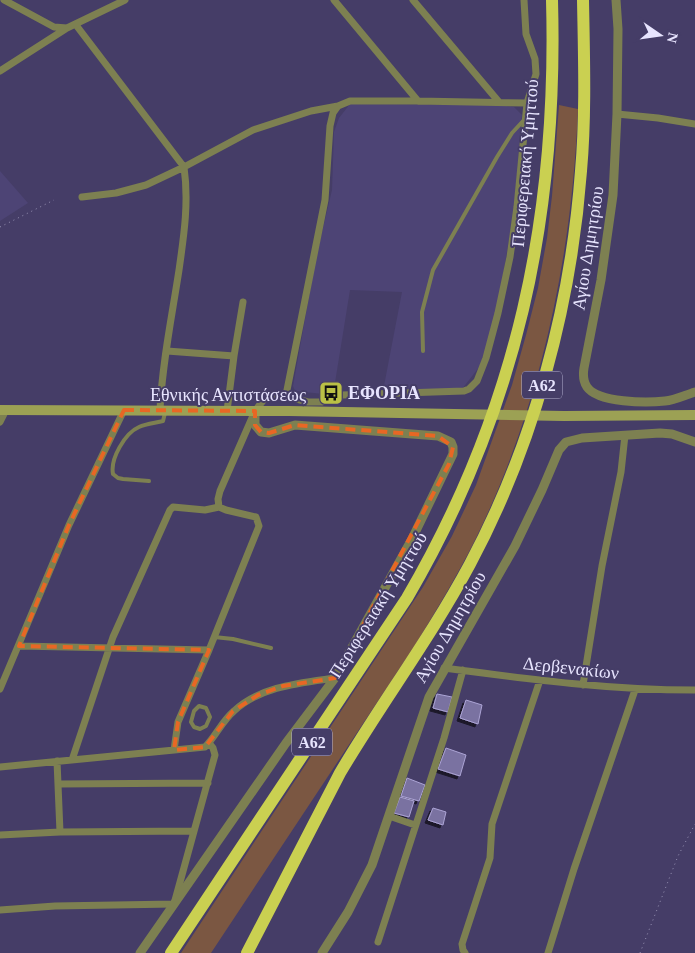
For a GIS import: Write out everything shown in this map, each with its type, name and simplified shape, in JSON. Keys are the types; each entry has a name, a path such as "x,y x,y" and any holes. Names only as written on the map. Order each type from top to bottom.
{"highway":[{"path":"544,0 550,97"},
{"name":"Περιφερειακή Υμηττού","path":"171,953 408,598 438,544 485,439 499,399 525,304 539,226 544,192 550,97 553,38 552,0"},
{"name":"Α62","path":"247,953 340,773 434,628 470,564 498,507 516,461 545,373 562,306 572,254 582,169 584,107 583,0"},
{"path":"584,45 588,0"}],"main road":[{"name":"Εθνικής Αντιστάσεως","path":"3,410 163,410 564,416 695,415"}],"street":[{"path":"0,71 67,28 125,0"},
{"path":"334,0 418,101"},
{"path":"413,0 499,102"},
{"path":"219,507 220,491 255,411 265,398 271,394 286,395 308,402 322,402 342,395 456,392 474,386 491,341 510,257 527,103 536,74 535,59 526,34 524,0"},
{"name":"Αγίου Δημητρίου","path":"616,0 618,29 617,114 612,211 584,368 584,381 588,388 596,394 618,400 666,401 695,392"},
{"path":"0,7 5,1 54,27 67,28"},
{"path":"76,25 184,167 186,193 185,232 161,393 163,410"},
{"path":"82,197 116,193 146,185 253,130 311,111 338,106 350,101 527,103"},
{"path":"286,395 324,200 330,126 333,113 338,106"},
{"path":"617,114 695,124"},
{"path":"227,411 234,356 244,302"},
{"path":"167,351 234,356"},
{"path":"0,422 3,410"},
{"path":"0,689 69,525 124,410"},
{"path":"140,953 286,743 335,678 412,539 449,464 453,447 451,442 438,436 295,425 269,433 261,432 255,425 255,411"},
{"name":"Αγίου Δημητρίου","path":"322,953 348,912 369,873 390,816 422,714 444,668 515,546 536,505 561,446 575,439 666,433 695,442"},
{"path":"583,685 602,566 621,472 625,435"},
{"path":"72,760 108,649 170,510 174,507 205,510 219,507 256,517 259,526 182,711 175,736 174,750"},
{"path":"19,646 108,649 191,648 209,650"},
{"name":"Δερβενακίων","path":"444,668 635,690 695,690"},
{"path":"378,942 444,738 463,670"},
{"path":"0,767 205,747 233,711 258,695 283,686 335,678"},
{"path":"465,953 462,944 490,858 492,824 540,680"},
{"path":"548,953 574,869 635,690"},
{"path":"174,904 215,755 209,743"},
{"path":"57,761 60,832"},
{"path":"58,784 208,784"},
{"path":"390,816 415,825"},
{"path":"0,835 60,832 193,831"},
{"path":"0,910 55,906 174,904"}],"lane":[{"path":"423,351 422,312 433,270 507,141 525,118"},
{"path":"149,481 118,478 113,474 114,462 117,453 132,431 139,427 162,422 163,410"},
{"path":"214,637 233,639 271,648"},
{"path":"203,707 208,711 210,717 206,726 200,729 192,724 192,715 196,708 203,707"},
{"path":"182,711 192,715"}],"path":[{"path":"0,227 54,200"},
{"path":"640,953 678,856 695,824"}],"highlighted area":[{"path":"124,410 255,411 255,425 261,432 269,433 295,425 438,436 453,447 449,464 335,678 283,686 258,695 233,711 205,747 174,750 178,722 209,650 19,646 69,525"}],"shaded area":[{"path":"350,104 500,105 514,107 522,115 514,209 501,288 491,332 480,366 462,389 383,391 402,292 350,290 333,395 295,391 293,386 316,258 332,190 334,132 339,118"},
{"path":"559,105 578,109 575,165 569,220 549,330 535,384 518,437 498,489 475,540 415,645 211,953 181,953 423,587 452,536 476,485 512,385 538,288 552,196"},
{"path":"0,171 28,203 0,221"}],"building":[{"path":"437,694 452,697 448,712 433,708"},
{"path":"466,700 482,705 478,724 460,718"},
{"path":"446,748 466,755 460,776 438,769"},
{"path":"407,778 425,785 419,801 401,796"},
{"path":"400,797 414,801 409,817 394,813"},
{"path":"433,808 446,812 443,825 428,820"}],"place":[{"name":"ΕΦΟΡΙΑ","path":"331,393"}]}
